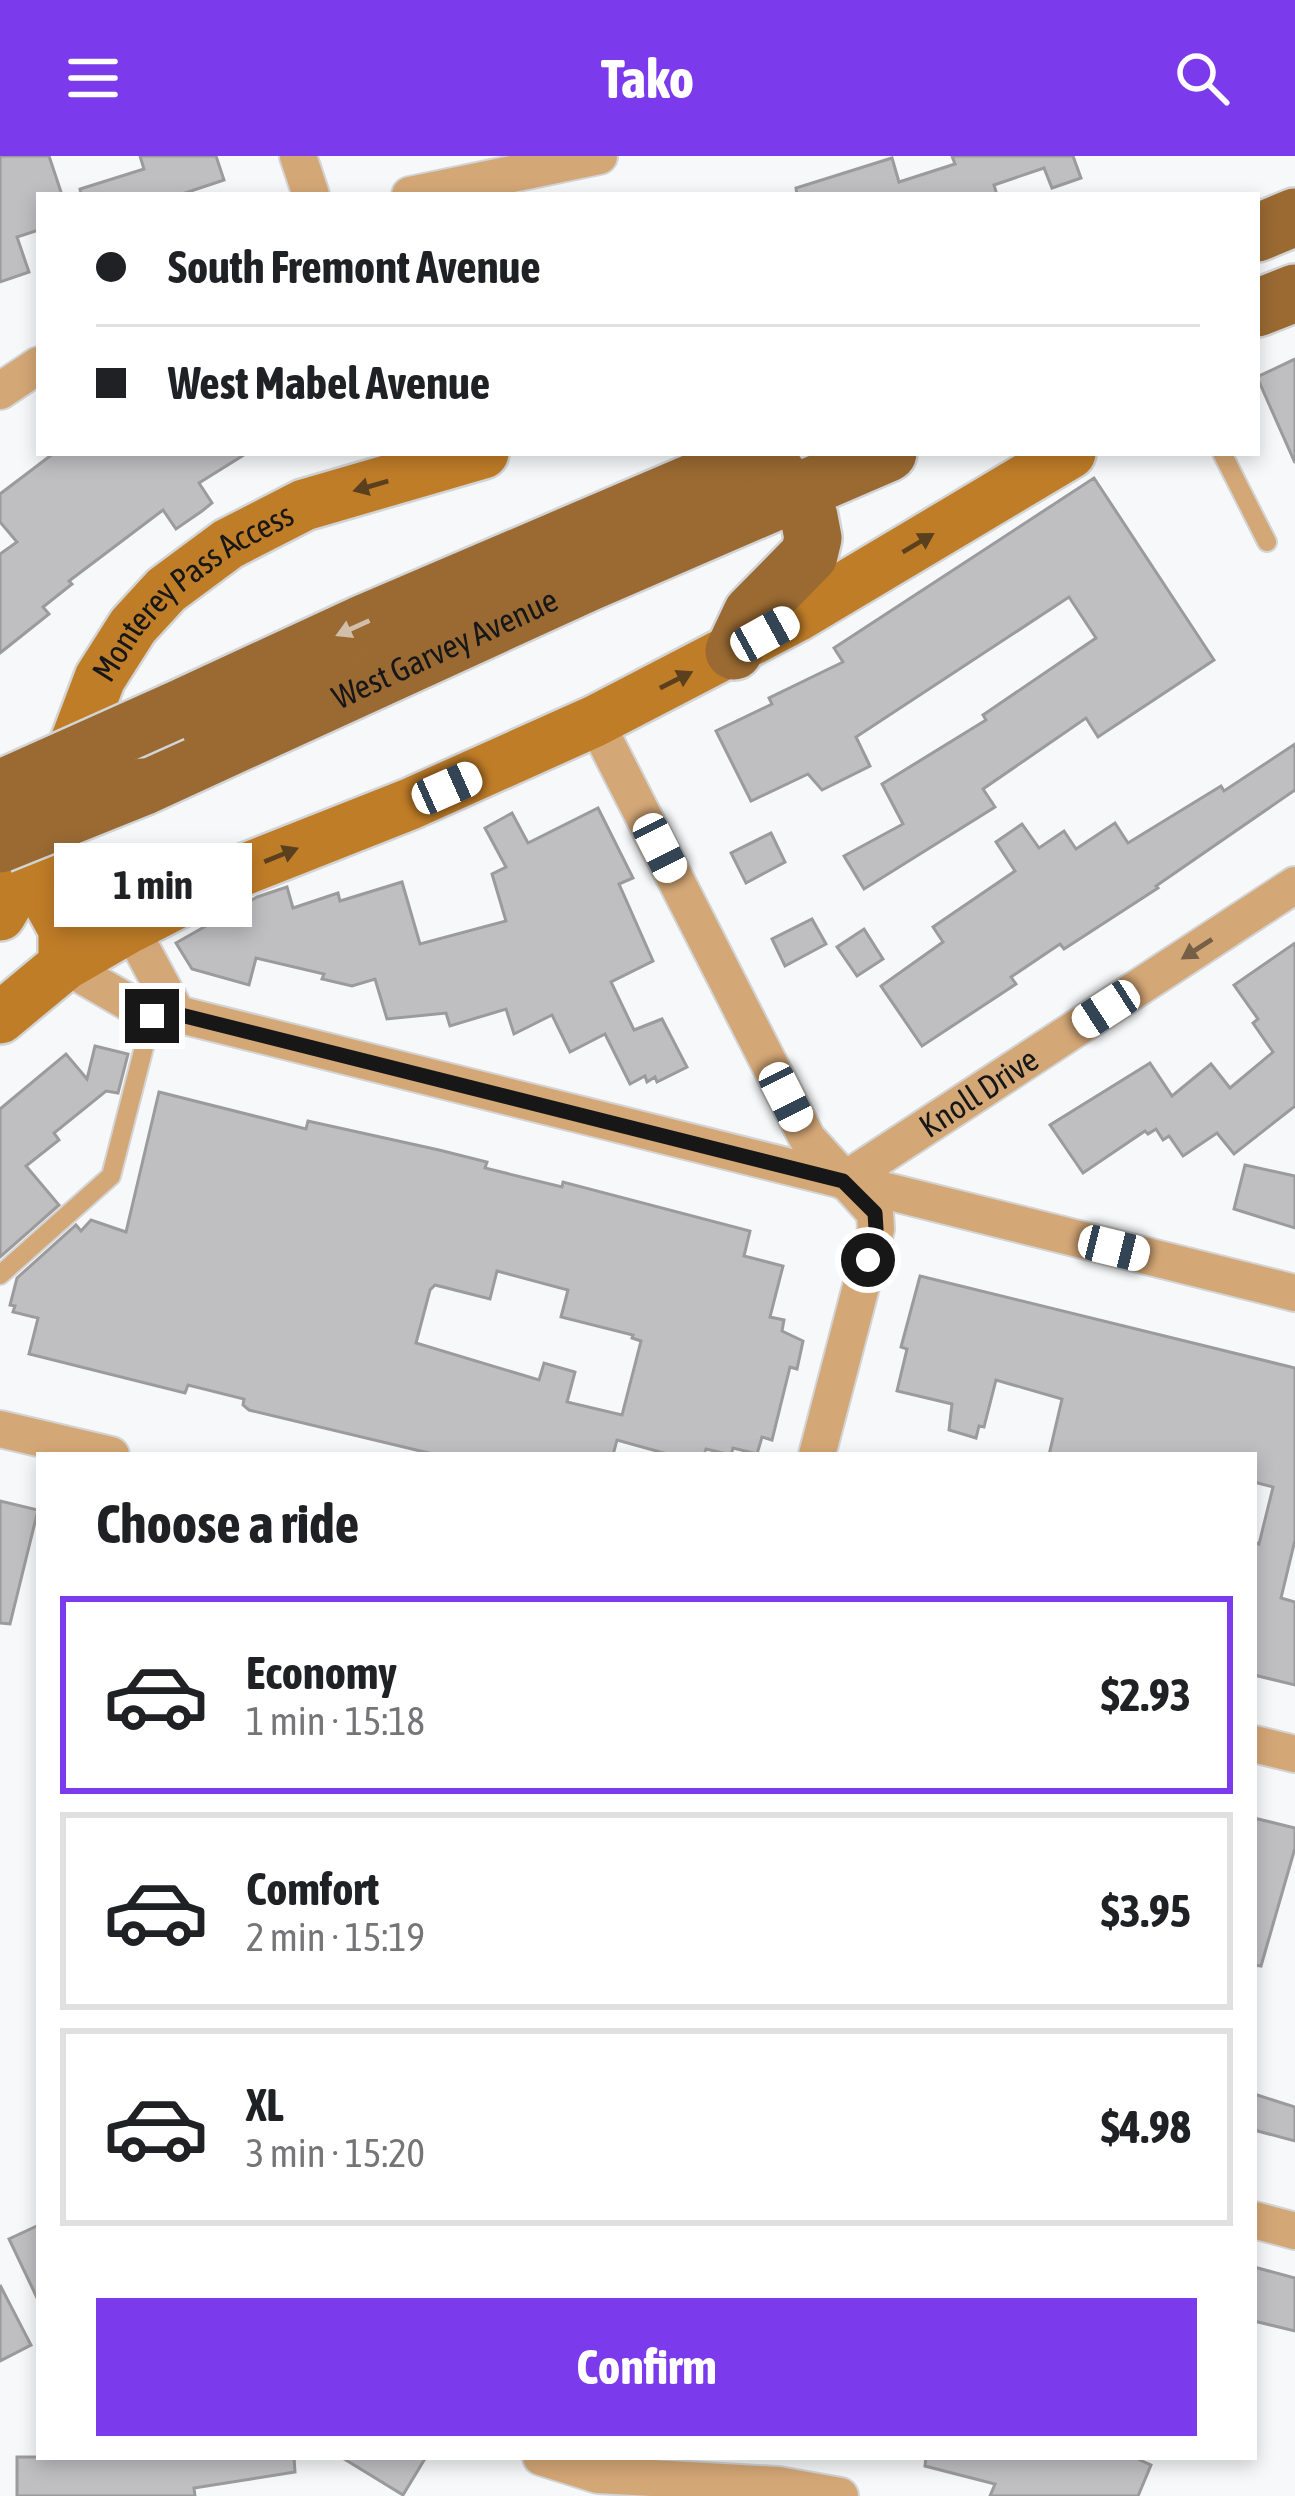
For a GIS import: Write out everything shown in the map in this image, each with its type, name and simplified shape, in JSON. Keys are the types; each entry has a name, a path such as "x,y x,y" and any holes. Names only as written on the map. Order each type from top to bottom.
{"main road":[{"path":"1260,232 1295,217"},
{"path":"1260,307 1295,293"},
{"path":"1260,328 1295,310"},
{"name":"Monterey Pass Access","path":"0,914 14,855 100,678 133,626 166,590 228,544 304,505 473,456"},
{"name":"West Garvey Avenue","path":"0,788 360,625 652,476 852,456"},
{"path":"0,1018 64,965 130,927 233,874 410,804 595,721 734,651 1065,456"},
{"path":"734,651 752,613 809,555 813,538 809,518 769,463"},
{"name":"West Garvey Avenue","path":"14,855 142,787 415,661 769,463"},
{"path":"415,661 418,638 430,624 620,539 650,516 652,476"},
{"path":"14,855 64,929 64,965"}],"street":[{"path":"298,156 310,192"},
{"path":"425,192 599,156"},
{"path":"0,391 36,367"},
{"path":"595,721 807,1138 875,1213 876,1229 818,1452"},
{"name":"Knoll Drive","path":"843,1181 1295,885"},
{"path":"130,927 165,1015"},
{"path":"64,965 165,1015 1295,1293"},
{"path":"0,1429 98,1452"},
{"path":"1257,1745 1295,1754"},
{"path":"1257,2221 1295,2231"},
{"path":"550,2460 598,2476 778,2485 840,2496"}],"lane":[{"path":"1224,456 1267,542"},
{"path":"0,1275 111,1175 165,1015"}],"building":[{"path":"0,156 49,156 61,192 36,192 36,231 17,237 29,272 0,282"},
{"path":"140,156 216,156 224,180 188,192 80,192 144,169"},
{"path":"952,156 1073,156 1081,178 1052,188 1044,168 994,185 996,192 797,192 796,188 892,158 899,182 955,164"},
{"path":"1295,359 1295,463 1260,384 1260,376"},
{"path":"50,456 242,456 199,483 212,503 176,529 163,510 69,581 72,584 43,607 49,614 0,653 0,554 17,542 0,522 0,494"},
{"path":"1094,478 1214,660 1098,737 1086,718 983,789 995,807 864,889 844,856 903,824 882,784 986,720 983,715 1096,638 1069,597 856,737 870,766 822,790 808,774 751,801 716,731 772,704 769,698 843,662 834,648"},
{"path":"1295,744 1295,790 1158,888 1011,977 1016,984 922,1046 881,986 943,942 933,927 1015,871 996,842 1022,824 1039,848 1064,831 1076,849 1115,823 1128,843 1221,786 1224,791"},
{"path":"598,808 633,878 619,884 653,961 611,982 634,1030 662,1019 687,1067 657,1082 655,1077 647,1082 645,1076 630,1084 605,1034 570,1052 552,1015 514,1034 506,1009 450,1026 446,1013 387,1019 375,979 352,986 322,979 324,974 256,958 249,985 192,969 176,943 257,897 287,887 293,908 338,893 340,901 402,882 420,944 506,921 492,874 506,867 485,828 512,813 528,843"},
{"path":"771,833 785,862 746,883 731,853"},
{"path":"812,919 826,944 785,966 772,939"},
{"path":"864,929 883,959 857,976 837,947"},
{"path":"1295,943 1295,1106 1234,1154 1217,1133 1183,1156 1169,1136 1163,1140 1156,1129 1145,1131 1083,1173 1050,1125 1150,1063 1172,1096 1211,1064 1230,1088 1273,1052 1253,1023 1258,1019 1234,985"},
{"path":"95,1046 128,1054 118,1093 106,1091 54,1133 59,1140 26,1166 59,1205 0,1257 0,1109 66,1054 87,1079"},
{"path":"159,1092 306,1129 308,1121 439,1150 487,1162 485,1168 562,1187 563,1182 750,1231 744,1256 783,1266 770,1317 784,1320 782,1331 803,1341 797,1369 790,1367 772,1440 762,1437 758,1452 733,1448 732,1452 660,1452 617,1440 614,1452 424,1452 249,1410 244,1399 188,1385 185,1393 29,1354 38,1318 13,1312 15,1306 10,1305 17,1278 76,1225 81,1231 91,1220 126,1232","holes":["497,1271 568,1290 561,1317 641,1341 622,1415 567,1402 575,1372 544,1363 539,1380 416,1343 435,1285 490,1299"]},
{"path":"1245,1165 1295,1176 1295,1228 1234,1209"},
{"path":"920,1276 1295,1368 1295,1540 1281,1598 1295,1602 1295,1685 1257,1676 1257,1543 1273,1487 1257,1483 1257,1452 1050,1452 1062,1399 996,1380 984,1427 979,1426 976,1438 949,1430 952,1404 897,1391 907,1349 901,1347"},
{"path":"0,1501 36,1510 36,1518 10,1624 0,1623"},
{"path":"1257,1819 1295,1828 1295,1848 1261,1966 1257,1965"},
{"path":"1257,2095 1295,2107 1295,2141 1257,2131"},
{"path":"36,2226 36,2296 9,2239"},
{"path":"1257,2268 1295,2278 1295,2331 1257,2322"},
{"path":"0,2285 31,2345 0,2361"},
{"path":"17,2457 294,2460 295,2472 194,2488 195,2496 17,2496"},
{"path":"346,2460 424,2460 403,2495"},
{"path":"926,2460 1140,2460 1151,2465 1138,2496 990,2496 995,2484 925,2466"}],"route":[{"path":"152,1016 177,1014 843,1181 875,1213 868,1260"}]}
